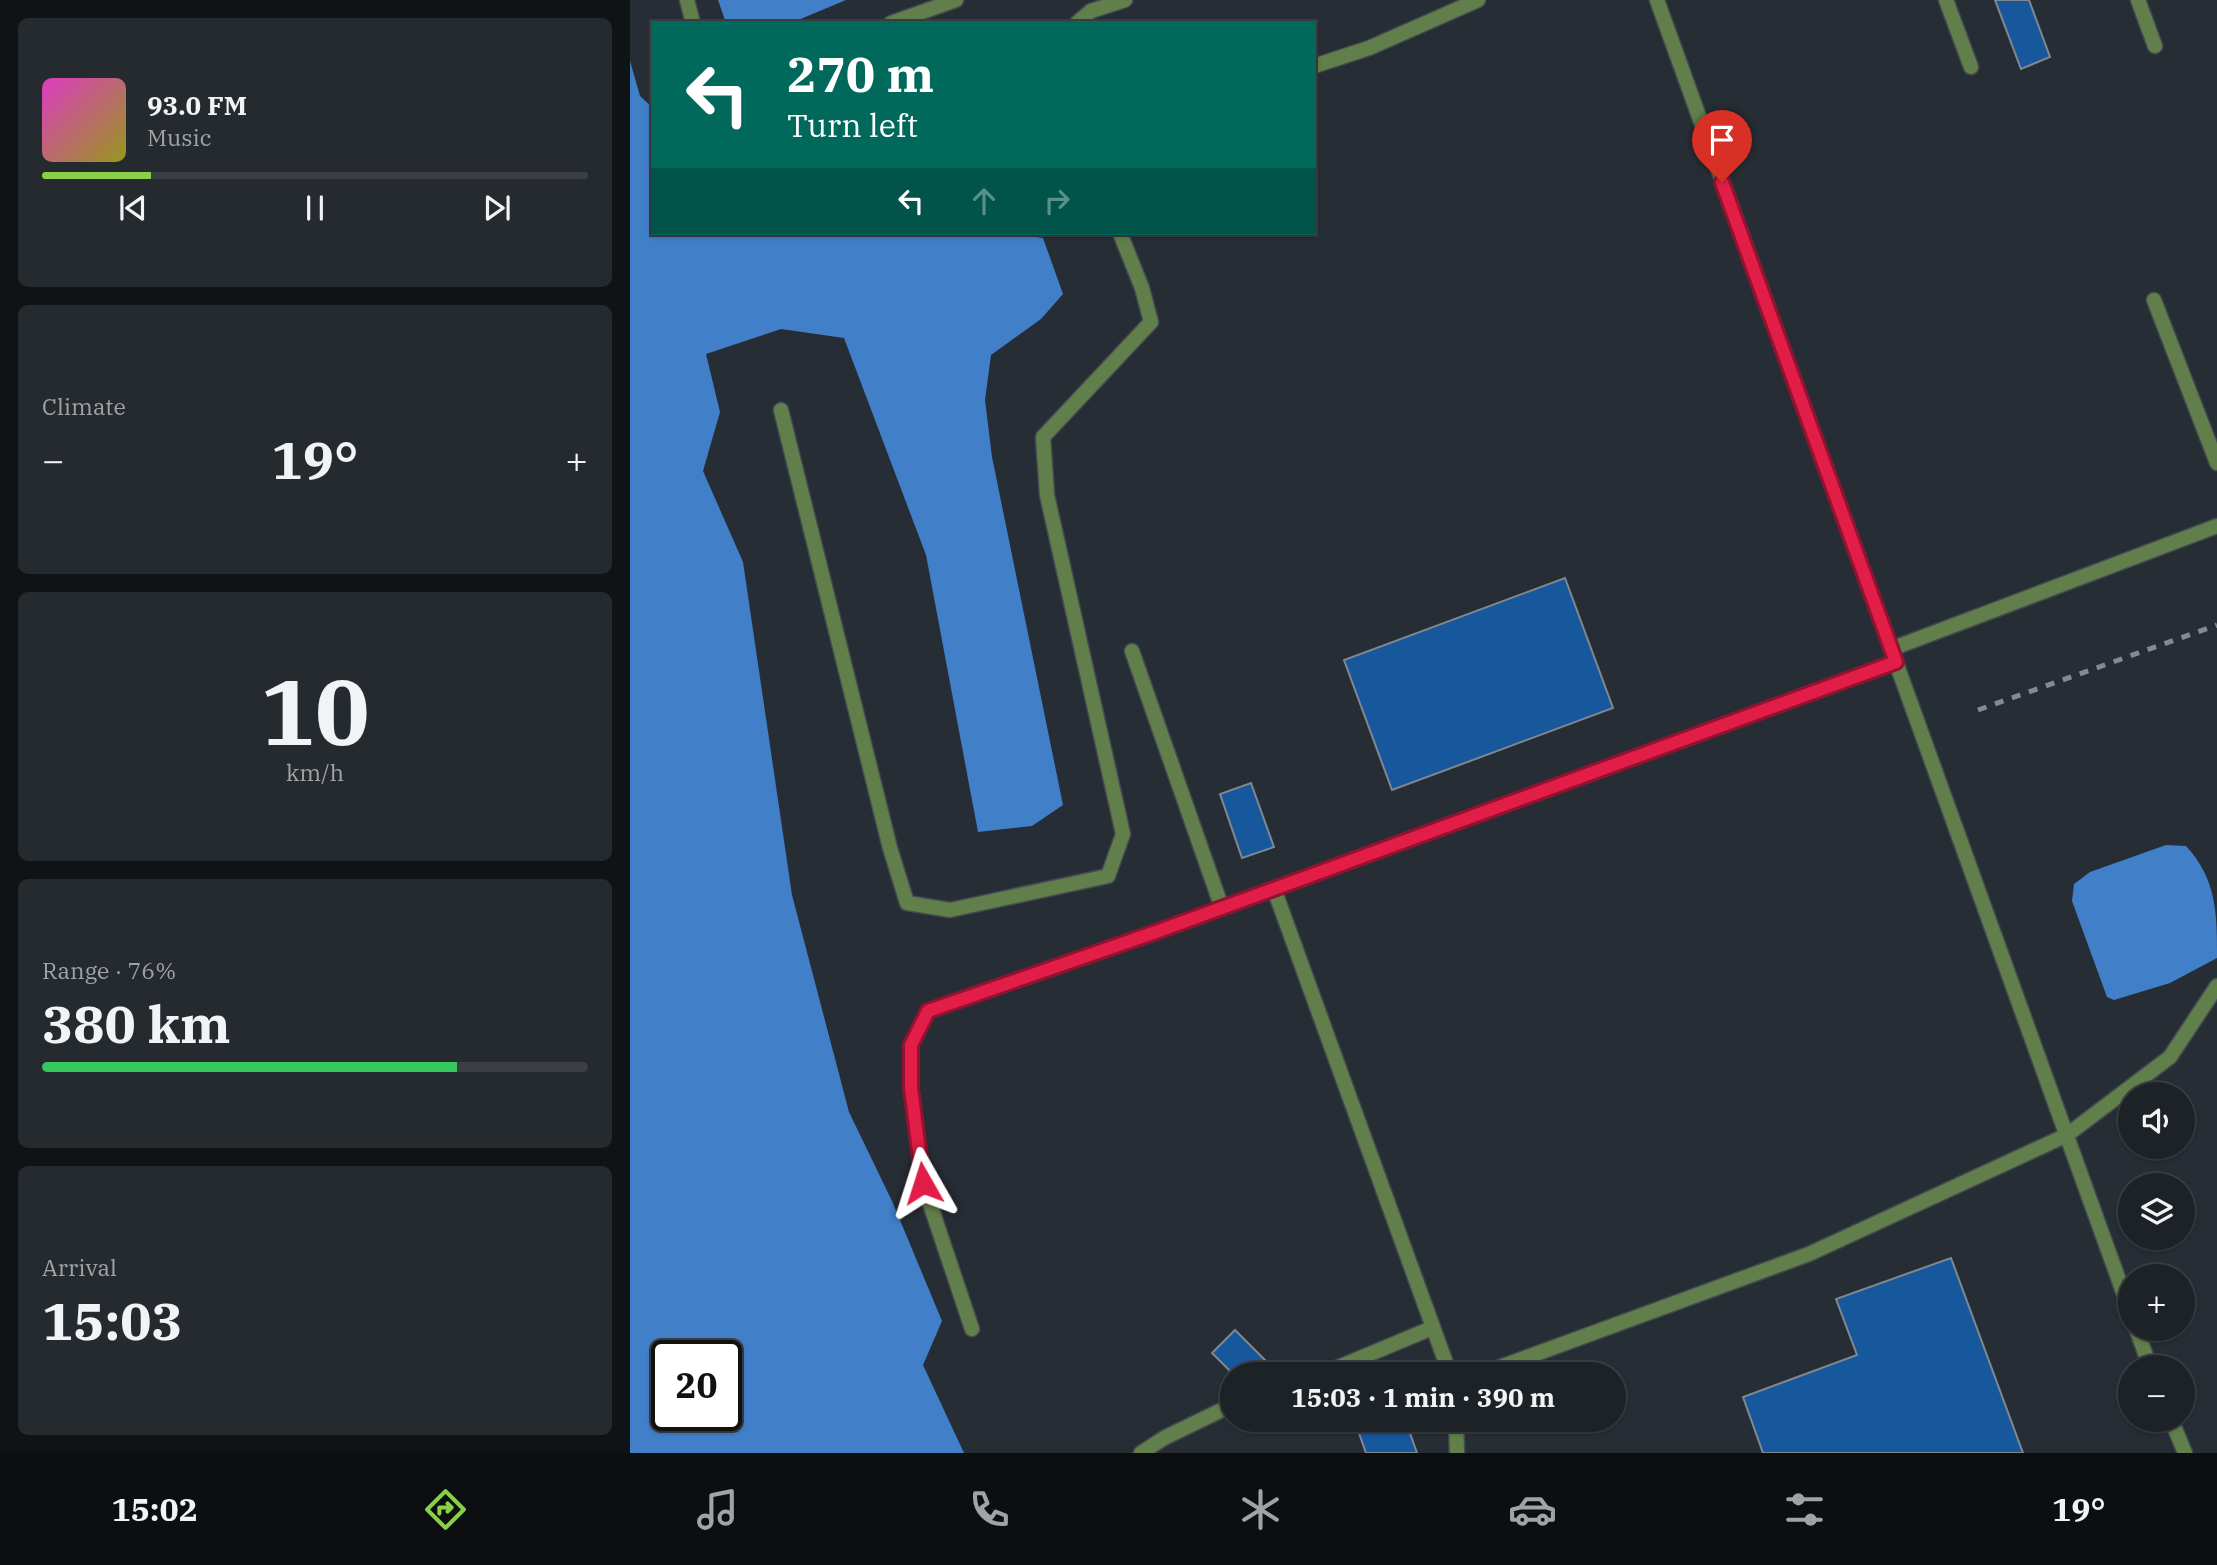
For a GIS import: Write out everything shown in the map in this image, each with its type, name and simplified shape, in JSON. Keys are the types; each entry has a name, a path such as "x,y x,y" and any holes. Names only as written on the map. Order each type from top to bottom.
{"lane":[{"path":"687,0 693,21"},
{"path":"897,21 956,0"},
{"path":"1079,21 1091,11 1125,0"},
{"path":"1316,65 1369,48 1478,0"},
{"path":"1657,0 2118,1277"},
{"path":"1946,0 1971,67"},
{"path":"2138,0 2155,46"},
{"path":"780,410 890,848 907,904 950,910 1108,876 1123,834 1047,495 1043,437 1151,323 1142,288 1121,235"},
{"path":"2154,300 2217,463"},
{"path":"972,1329 923,1183 911,1088 911,1045 928,1011 1275,889 1893,655 2217,526"},
{"path":"1132,651 1222,908"},
{"path":"1275,889 1445,1362"},
{"path":"1514,1362 1809,1254 2067,1135 2170,1056 2217,986"},
{"path":"1351,1362 1432,1328"},
{"path":"1141,1453 1164,1437 1220,1411"},
{"path":"1456,1432 1457,1453"},
{"path":"2176,1432 2185,1453"}],"water":[{"path":"718,0 846,0 796,21 725,21"},
{"path":"630,61 640,96 651,106 651,235 1025,235 1043,238 1063,294 1041,319 991,355 985,400 992,457 1063,805 1032,826 978,832 926,555 844,338 781,329 706,354 720,412 703,471 743,562 792,895 849,1112 892,1201 942,1321 923,1365 964,1453 630,1453"},
{"path":"2166,845 2186,846 2204,871 2213,898 2217,958 2170,983 2114,1000 2107,997 2072,901 2074,884 2090,872"}],"building":[{"path":"1995,0 2029,0 2050,57 2021,69"},
{"path":"1565,578 1613,708 1392,790 1344,660"},
{"path":"1251,783 1274,847 1242,858 1220,794"},
{"path":"1951,1258 2023,1453 1763,1453 1743,1397 1857,1355 1836,1299"},
{"path":"1235,1330 1267,1362 1221,1362 1212,1353"},
{"path":"1359,1432 1410,1432 1417,1453 1366,1453"}],"railway":[{"path":"1978,710 2217,625"}],"route":[{"path":"923,1183 911,1088 911,1045 928,1011 1153,933 1896,662 1722,182"}]}
